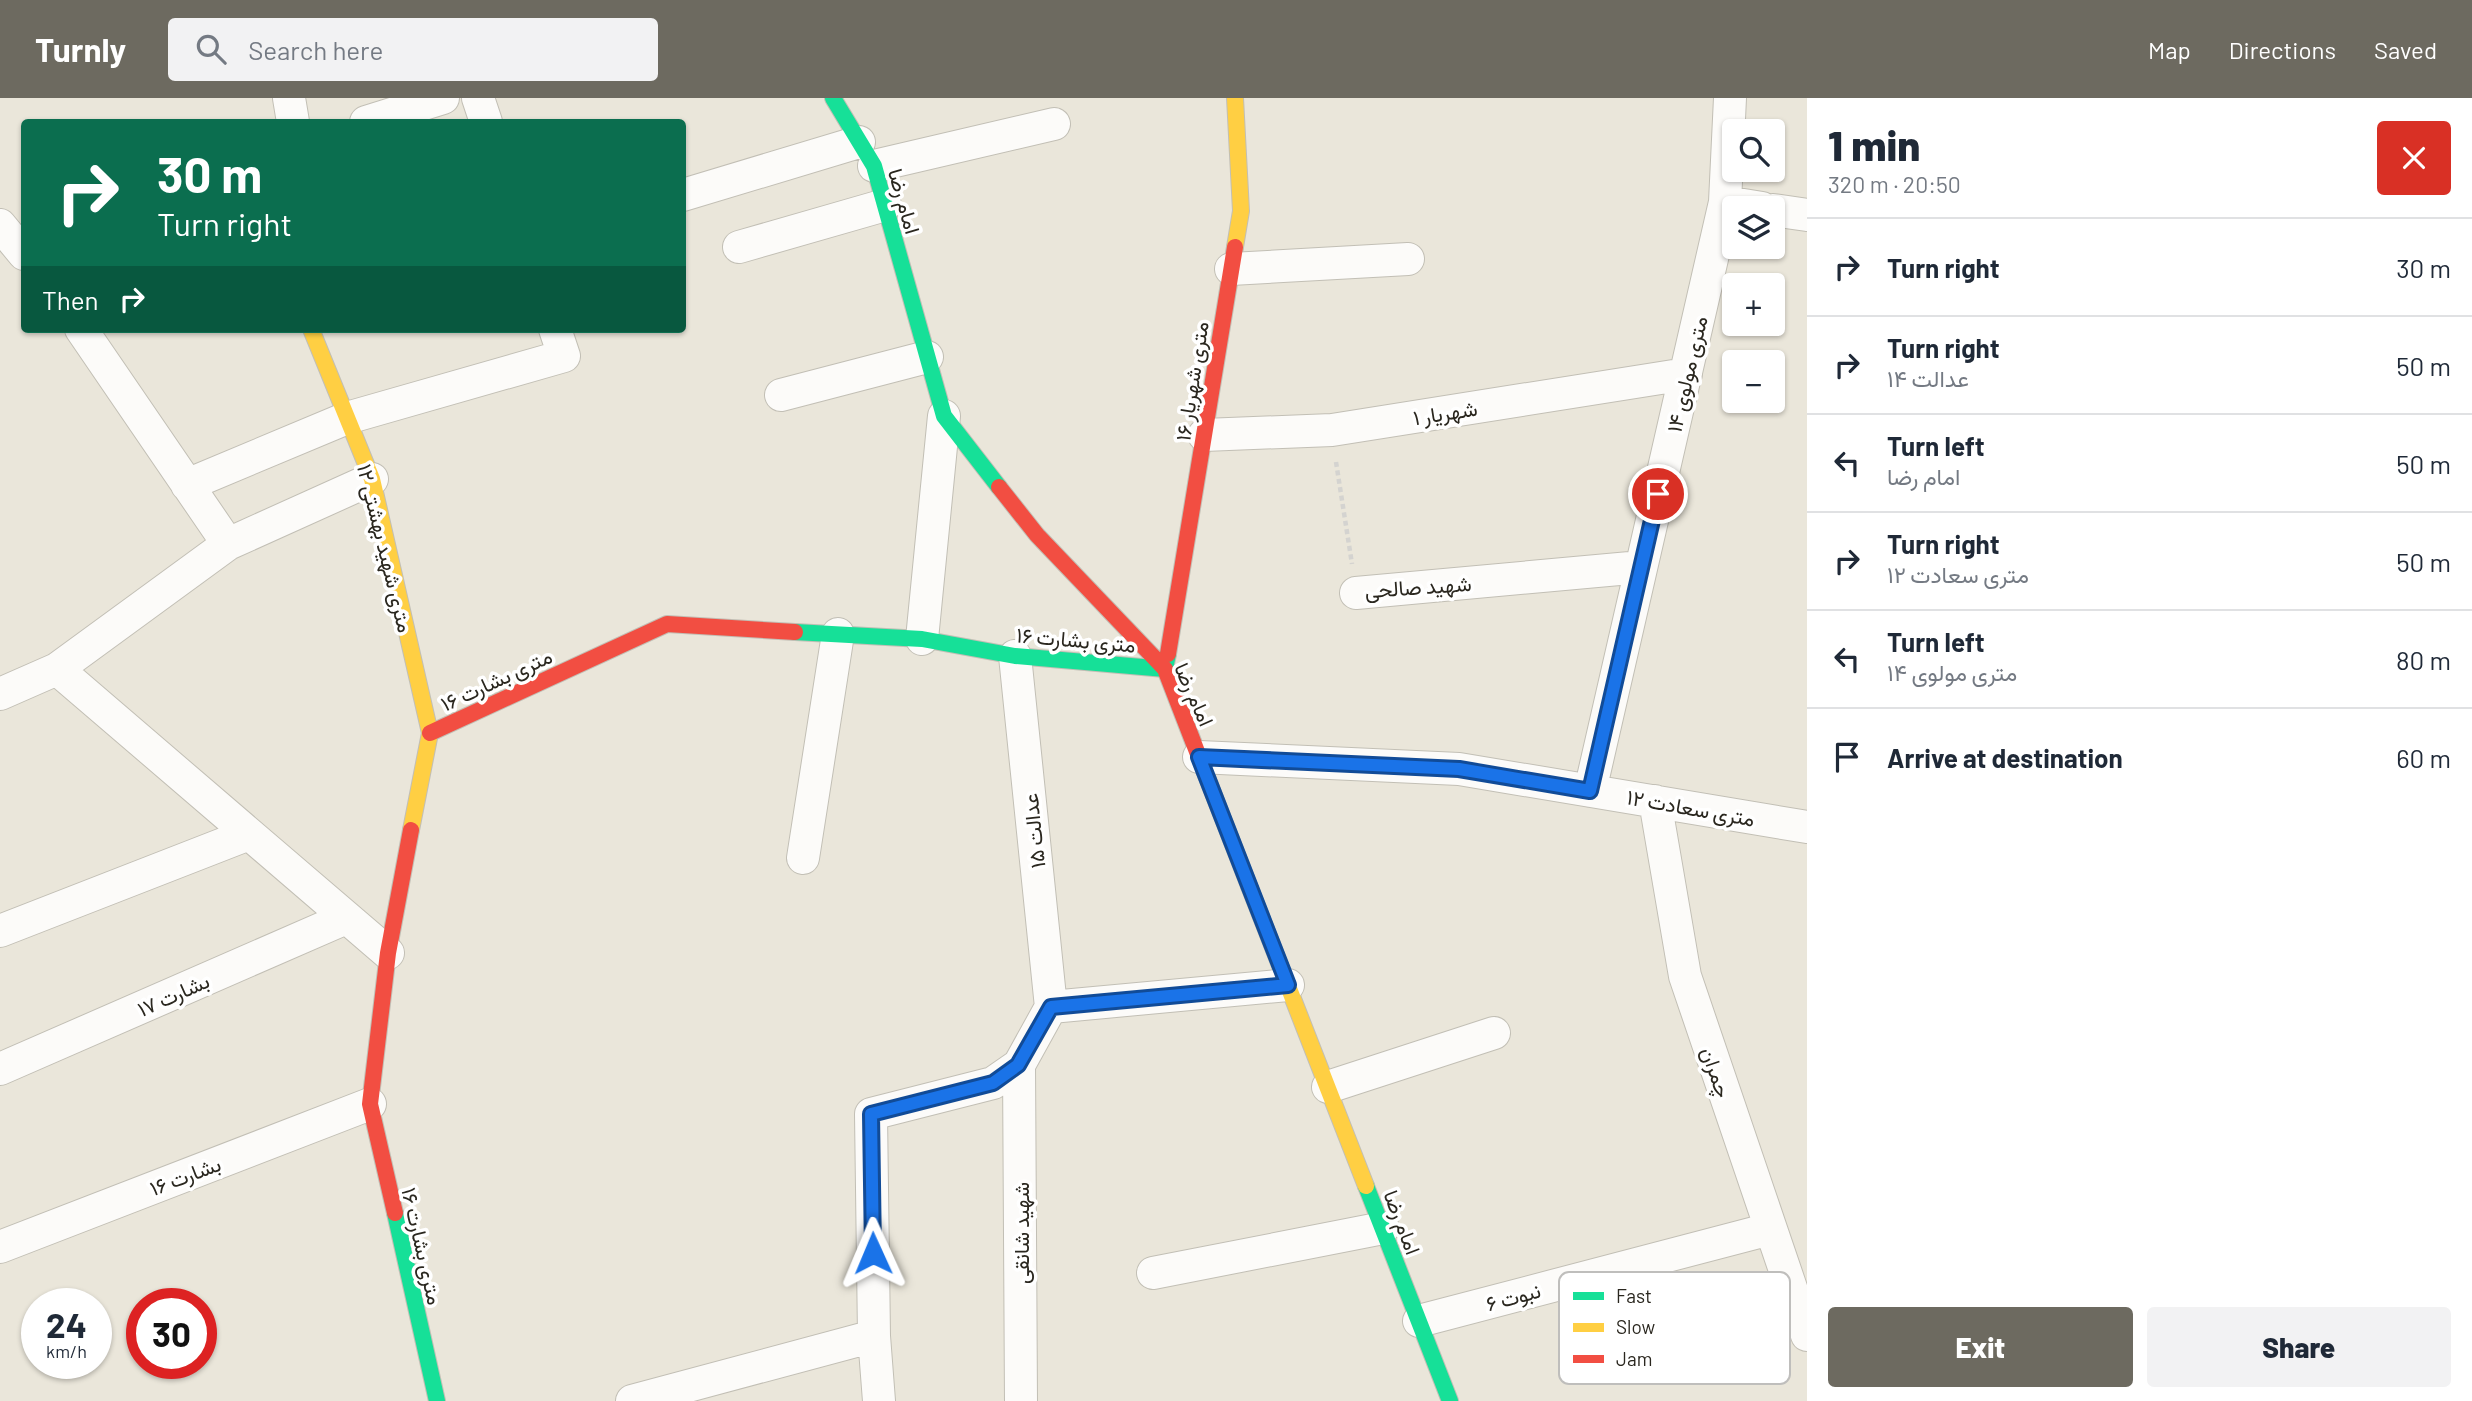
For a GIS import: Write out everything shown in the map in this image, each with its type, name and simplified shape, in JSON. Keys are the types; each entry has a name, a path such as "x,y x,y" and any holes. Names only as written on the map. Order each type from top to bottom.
{"street":[{"path":"289,98 292,119"},
{"path":"376,119 443,98"},
{"path":"478,98 485,119"},
{"name":"امام رضا","path":"833,98 867,154 885,205 944,416 1037,535 1165,669 1450,1401"},
{"name":"۱۶ متری شهریار","path":"1165,669 1241,211 1235,98"},
{"name":"۱۴ متری مولوی","path":"1725,196 1730,98"},
{"path":"686,194 867,154 1054,124"},
{"path":"739,247 885,205"},
{"path":"1785,212 1807,215"},
{"name":"۱۴ متری مولوی","path":"1590,791 1722,215"},
{"path":"0,225 21,250"},
{"path":"1231,269 1408,259"},
{"path":"84,333 228,544"},
{"name":"۱۲ متری شهید بهشتی","path":"313,333 372,479 430,733"},
{"path":"187,485 347,418 560,342"},
{"path":"781,394 927,357"},
{"name":"شهریار ۱","path":"1204,435 1332,430 1686,374"},
{"path":"922,639 944,416"},
{"path":"0,694 57,669 228,544 372,479"},
{"name":"شهید صالحی","path":"1356,593 1642,567"},
{"name":"۱۶ متری بشارت","path":"437,1401 370,1104 388,953 430,733 667,624 922,639 1015,656 1165,669"},
{"path":"803,858 838,634"},
{"name":"عدالت ۱۵","path":"1015,656 1051,1007"},
{"path":"57,669 388,953"},
{"name":"۱۲ متری سعادت","path":"1199,757 1459,769 1807,827"},
{"name":"چمران","path":"1655,801 1685,976 1785,1272"},
{"path":"0,931 249,834"},
{"name":"بشارت ۱۷","path":"0,1069 346,918"},
{"path":"879,1401 874,1336 871,1114 993,1083 1018,1065 1051,1007 1288,985"},
{"path":"1328,1087 1494,1032"},
{"name":"شهید شانقی","path":"1018,1065 1021,1401"},
{"name":"بشارت ۱۶","path":"0,1247 370,1104"},
{"path":"1153,1273 1383,1228"},
{"name":"نبوت ۶","path":"1606,1272 1770,1229"},
{"name":"نبوت ۶","path":"1419,1321 1559,1284"},
{"name":"چمران","path":"1790,1286 1807,1335"},
{"path":"632,1401 874,1336"}],"path":[{"name":"شهید صالحی","path":"1332,430 1356,593"}],"traffic: fast":[{"path":"833,98 874,166 944,416 999,487"},
{"path":"795,632 922,639 1015,656 1165,669 1168,654"},
{"path":"1366,1186 1450,1401"},
{"path":"395,1213 437,1401"}],"traffic: slow":[{"path":"1235,98 1241,211 1235,247"},
{"path":"313,333 372,479 430,733 411,830"},
{"path":"1249,886 1366,1186"}],"traffic: jam":[{"path":"1168,654 1235,247"},
{"path":"999,487 1037,535 1165,669 1249,886"},
{"path":"430,733 667,624 795,632"},
{"path":"395,1213 370,1104 388,953 411,830"}],"route":[{"path":"873,1253 871,1114 993,1083 1018,1065 1051,1007 1288,985 1199,757 1459,769 1590,791 1658,494"}]}
